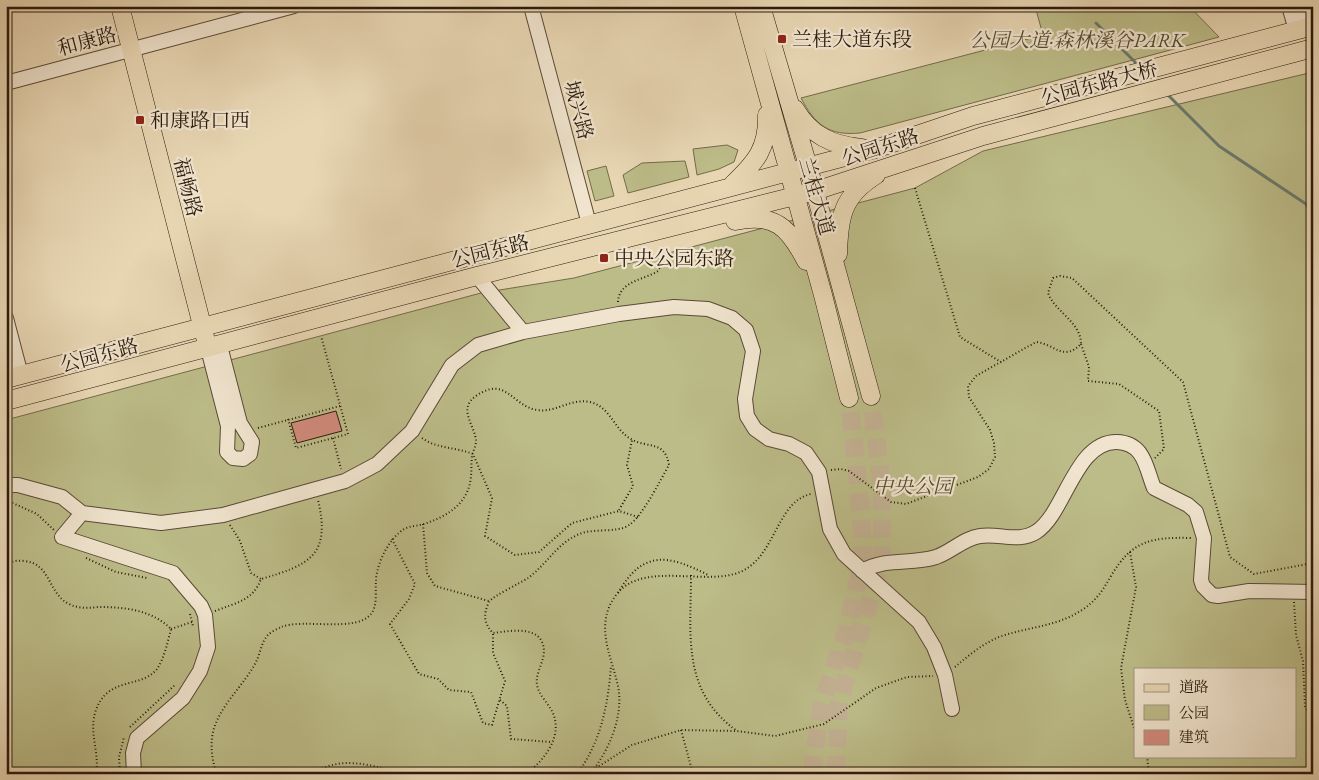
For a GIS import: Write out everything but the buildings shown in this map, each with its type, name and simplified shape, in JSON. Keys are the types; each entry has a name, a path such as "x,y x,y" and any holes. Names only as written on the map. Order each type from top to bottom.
{"main road":[{"name":"福畅路","path":"120,6 136,48 214,347"},
{"name":"福畅路","path":"131,6 136,48"},
{"name":"兰桂大道","path":"743,6 787,171 823,295 848,398"},
{"name":"兰桂大道","path":"761,6 838,272 871,396"},
{"name":"公园东路大桥","path":"973,116 1305,28"},
{"name":"公园东路大桥","path":"983,136 1313,48"},
{"path":"785,92 803,122 819,137 842,146 874,149"},
{"path":"731,186 748,170 762,148 768,134 767,94"},
{"name":"公园东路","path":"14,377 874,149 973,116"},
{"name":"公园东路","path":"6,402 477,276 815,191 983,136"},
{"path":"838,272 839,224 846,202 870,179 892,165"},
{"path":"656,231 685,232 752,217 781,224 796,243 823,295"}],"street":[{"name":"和康路","path":"6,83 294,6"},
{"name":"城兴路","path":"531,6 589,224"},
{"path":"1289,6 1305,28"},
{"path":"1300,6 1305,28"},
{"path":"477,276 523,332"},
{"path":"6,485 18,485 62,497 82,513 161,522 223,515 345,481 377,464 412,431 442,378 464,354 478,345 523,332 619,314 674,308 708,309 732,318 746,330 753,351 745,399 747,416 755,429 769,439 789,444 806,453 819,472 830,529 844,554 919,622 934,647 946,675 952,709"},
{"path":"6,318 14,377"},
{"path":"214,347 244,432 252,442 252,450 247,457 233,458 226,448 228,426 214,347"},
{"path":"862,571 885,561 938,556 982,535 1020,538 1030,536 1045,524 1087,457 1109,443 1117,442 1133,447 1148,464 1154,488 1188,505 1196,512 1204,538 1202,586 1212,595 1218,596 1249,591 1313,592"},
{"path":"82,513 62,537 173,573 201,606 205,615 208,646 200,671 183,698 138,738 132,753 134,774"}],"path":[{"path":"915,188 960,337 1001,362"},
{"path":"619,314 620,292 624,287 658,271 660,267 658,256"},
{"path":"1148,464 1164,449 1159,412 1119,384 1088,380 1089,367 1081,344 1081,336 1077,328 1051,301 1048,292 1053,278 1060,276 1072,278 1183,382 1230,557 1254,574 1313,563"},
{"path":"288,420 296,448 348,434 321,336"},
{"path":"819,472 841,469 849,471 891,502 906,504 978,477 990,469 995,458 994,443 990,430 969,397 968,386 976,376 1036,342 1044,343 1059,351 1067,352 1074,350 1081,344"},
{"path":"217,774 212,751 213,732 222,711 256,661 267,636 280,628 295,623 345,624 362,620 370,615 375,605 378,568 392,540 408,526 423,524 461,504 471,481 472,454 476,442 474,430 467,419 467,408 474,397 494,388 505,390 535,410 548,411 572,401 590,402 603,408 613,418 621,432 632,440 660,448 668,455 669,465 638,516 628,526 618,529 596,529 578,534 560,546 539,570 490,601 484,617 486,626 493,633 493,653 504,681 492,725 483,723 470,692 449,690 438,679 419,674 390,624 408,599 415,584 392,540"},
{"path":"244,432 340,406"},
{"path":"412,431 431,445 459,448 472,454 492,498 485,536 515,555 539,552 572,523 618,511 638,516"},
{"path":"333,438 345,481"},
{"path":"618,511 633,486 627,465 632,440"},
{"path":"223,515 240,541 251,573 261,579 284,573 311,558 322,542 322,518 315,488"},
{"path":"617,595 630,584 644,579 691,575 732,575 754,564 763,556 794,501 802,496 823,492"},
{"path":"6,500 37,514 62,537"},
{"path":"423,524 427,573 435,586 490,601"},
{"path":"593,770 632,745 681,730 737,730 775,736 824,724 870,692 894,680 907,677 946,675 976,650 997,638 1052,625 1081,611 1100,595 1121,560 1130,550 1162,537 1204,538"},
{"path":"1130,550 1136,588 1121,668 1125,700 1134,728"},
{"path":"84,557 116,572 154,580"},
{"path":"6,565 16,560 33,562 46,572 60,597 75,607 130,609 159,619 171,629"},
{"path":"590,774 613,734 618,718 618,687 611,664 604,626 617,595 627,578 635,570 654,561 677,560 711,576"},
{"path":"691,575 691,654 693,669 699,685 714,711 737,730"},
{"path":"205,615 246,599 257,591 261,579"},
{"path":"1293,592 1296,636 1303,661 1305,706 1313,722"},
{"path":"189,608 194,629"},
{"path":"171,629 192,622"},
{"path":"96,774 92,723 101,699 122,684 147,677 156,670 171,629"},
{"path":"493,633 521,630 537,636 542,643 544,651 536,682 539,693 554,714 556,725 553,742 542,760 526,774"},
{"path":"578,774 596,744 602,726 611,664"},
{"path":"128,730 176,684"},
{"path":"500,700 507,706 511,739 553,742"},
{"path":"681,730 693,774"},
{"path":"120,774 119,757 125,735"},
{"path":"1147,758 1149,774"},
{"path":"313,774 320,769 339,763 354,763 403,774"}],"green space":[{"name":"公园大道·森林溪谷PARK","path":"1035,6 1189,6 1219,37 860,133 840,133 824,127 812,115 801,98 1043,35"},
{"name":"中央公园","path":"1313,72 1313,774 6,774 6,420 481,293 574,278 915,188 983,151"},
{"path":"727,145 738,150 734,162 719,169 697,175 693,149"},
{"path":"685,161 689,177 628,193 623,175 642,163"},
{"path":"606,166 614,196 595,201 587,171"}],"waterway":[{"path":"1096,23 1138,65"},
{"path":"1166,93 1219,146 1306,204 1313,216"}],"tunnel":[{"path":"836,774 839,703 882,560 882,489 871,396"},
{"path":"814,774 813,762 822,703 847,629 863,558 861,512 849,398"}],"place":[{"name":"兰桂大道东段","path":"782,39"},
{"name":"和康路口西","path":"140,120"},
{"name":"中央公园东路","path":"604,258"}]}
